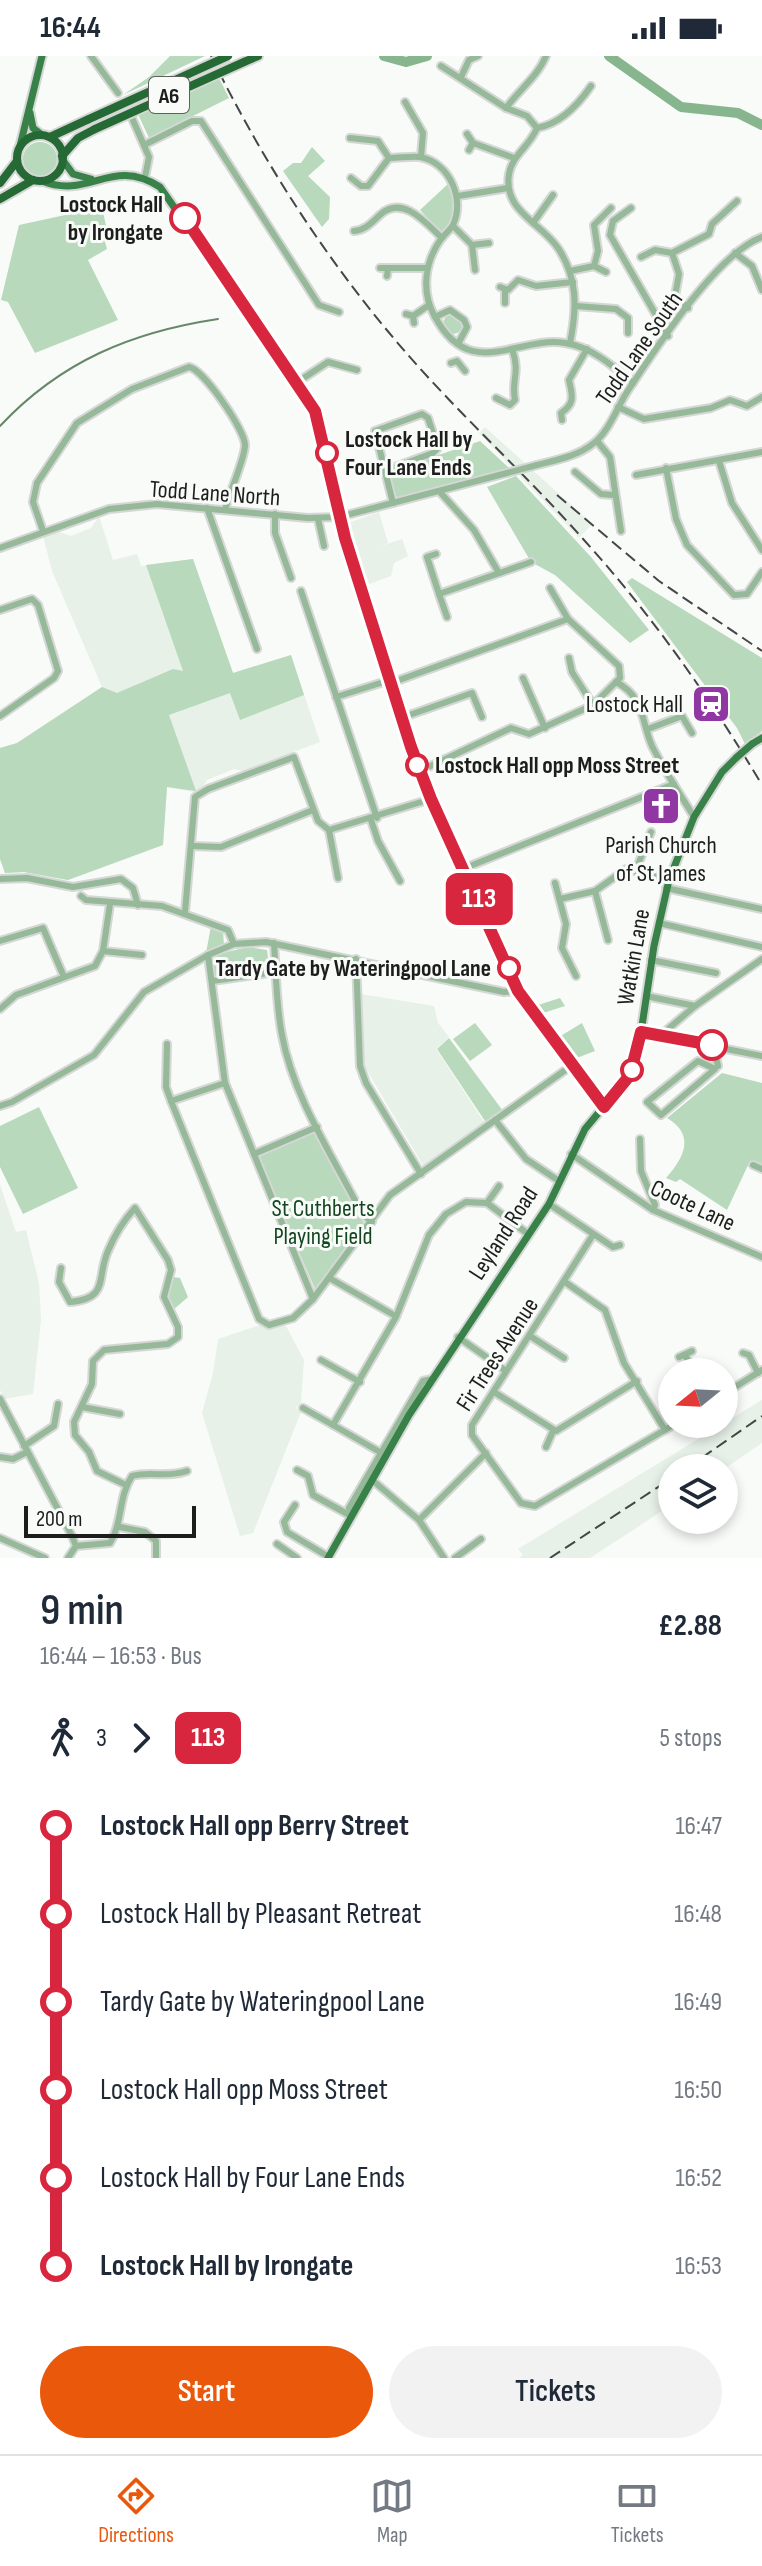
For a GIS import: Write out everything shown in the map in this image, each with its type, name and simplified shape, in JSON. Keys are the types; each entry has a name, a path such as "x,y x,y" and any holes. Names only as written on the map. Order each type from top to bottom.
{"highway":[{"name":"A6","path":"20,146 26,140 46,136 89,119 228,56"},
{"name":"A6","path":"0,199 58,171 62,157 78,138 258,56"},
{"path":"46,136 62,157"},
{"path":"0,183 17,161 20,146"},
{"path":"17,161 22,173 37,180"}],"main road":[{"path":"20,146 42,56"},
{"path":"30,106 33,128 46,136"},
{"path":"62,157 73,174 94,180"},
{"path":"37,180 69,188 117,175 145,177 170,196 296,383 319,422 339,517 401,718 431,799 465,868 518,991 604,1107"},
{"name":"Watkin Lane","path":"604,1107 630,1075 650,996 651,960 668,884 694,817 722,772 762,738"},
{"name":"Leyland Road","path":"329,1557 382,1453 549,1204 585,1129 604,1107"}],"street":[{"path":"91,56 118,93"},
{"path":"461,77 469,60 478,56"},
{"path":"506,108 521,88 540,72 546,56"},
{"path":"441,66 506,108 527,116 537,128"},
{"path":"537,128 549,126 574,107 591,86"},
{"path":"416,100 406,105 423,133 421,157"},
{"path":"132,118 149,157 145,177"},
{"path":"144,145 192,121 205,124 244,193 319,305 339,312"},
{"path":"365,128 366,138"},
{"path":"537,128 531,143 514,158 508,188 514,204 558,248 570,271 576,306 570,343"},
{"path":"467,134 471,147 514,158"},
{"path":"350,138 378,141 389,158"},
{"path":"389,158 421,157 444,171 458,196 453,226 442,238 427,268 429,305 435,317 462,345 485,353 513,352 546,343 570,343 587,349 633,383"},
{"path":"351,178 361,186 368,186 389,158"},
{"path":"458,196 508,188"},
{"path":"533,223 553,195"},
{"path":"641,257 655,250 672,253 709,234 712,224 737,201"},
{"path":"356,222 357,231 388,209 402,208 410,210 442,238"},
{"path":"594,266 598,251 594,225 611,208"},
{"path":"631,208 613,221 610,235 668,336"},
{"path":"453,226 472,245 475,270"},
{"name":"Todd Lane South","path":"439,491 577,453 597,441 633,383 688,308 735,253 762,237"},
{"path":"472,245 489,243"},
{"path":"672,253 679,274 675,296 688,308"},
{"path":"735,253 752,266 762,290"},
{"path":"570,271 594,266 606,272"},
{"path":"385,271 427,268"},
{"path":"505,303 502,288 518,280 536,286 573,282"},
{"path":"301,297 310,292"},
{"path":"411,318 429,305"},
{"path":"576,306 616,309 628,318 628,333"},
{"path":"435,317 450,310 464,320 467,327 454,362 465,371"},
{"path":"562,420 561,413 569,408 574,395 569,380 587,349"},
{"path":"496,398 511,408 515,400 513,389 518,373 513,352"},
{"path":"296,383 328,362 357,370"},
{"path":"43,531 33,502 37,483 77,423 132,389 189,367 202,374 245,438 244,452 225,510"},
{"path":"518,373 528,373"},
{"path":"618,407 644,419 711,408 730,400 747,406 762,397"},
{"path":"384,471 433,453 438,448 428,418 422,414 375,431 374,437 393,503"},
{"path":"597,441 610,457 613,495 621,531"},
{"path":"636,475 762,452"},
{"path":"719,461 732,503 762,550"},
{"path":"666,468 676,519 687,545 734,595 747,594 762,572"},
{"path":"575,472 601,494 613,495"},
{"path":"339,517 439,491 474,530 499,573"},
{"name":"Todd Lane North","path":"0,548 109,509 157,504 318,519 339,517"},
{"path":"207,508 257,649"},
{"path":"275,514 275,533 291,578"},
{"path":"318,519 324,546"},
{"path":"436,554 427,557 447,617"},
{"path":"439,594 531,562"},
{"path":"420,771 511,728 529,734 545,728 593,705 620,678 619,666 568,619 550,588"},
{"path":"301,591 374,819 378,841 400,881"},
{"path":"0,610 32,599 38,605 58,671 54,678 0,716"},
{"path":"336,697 568,619"},
{"path":"569,658 572,672 593,705"},
{"path":"523,678 545,728"},
{"path":"616,682 635,696 653,747 694,817"},
{"path":"401,718 472,693 482,717"},
{"path":"648,729 682,716 692,733"},
{"path":"185,912 198,794 290,757 296,759 318,821 329,830 338,878"},
{"path":"465,868 674,784"},
{"path":"329,830 374,819 431,799"},
{"path":"192,846 221,847 313,810"},
{"path":"636,870 651,832"},
{"path":"560,899 595,891 620,871 636,870 668,884 762,909"},
{"path":"0,879 27,878 73,887 121,879 133,888 138,905"},
{"path":"555,883 566,924 562,948 576,976"},
{"path":"595,891 608,940"},
{"path":"81,896 110,904 185,912 228,930 234,944"},
{"path":"0,1009 16,995 95,966 103,951 110,904"},
{"path":"660,924 762,947"},
{"path":"0,941 43,928 64,977"},
{"path":"0,1106 94,1055 144,992 208,955 234,944 274,943 504,992 518,991"},
{"path":"274,943 282,1037 317,1127 362,1214 372,1222"},
{"path":"103,951 142,955"},
{"path":"208,955 225,1083 313,1299"},
{"path":"356,959 360,1066 366,1083 421,1174"},
{"path":"661,1035 695,1006 762,959"},
{"path":"651,960 716,973"},
{"path":"212,981 276,972"},
{"path":"650,996 695,1006"},
{"path":"641,1032 762,1056"},
{"path":"167,1044 166,1087 171,1101 259,1319 269,1325 288,1320 313,1299 331,1279 390,1195 571,1066"},
{"path":"713,1045 718,1066"},
{"path":"698,1061 715,1069 661,1115 647,1102 698,1061"},
{"path":"171,1101 225,1083"},
{"path":"495,1120 526,1159 559,1181"},
{"path":"254,1154 317,1127"},
{"path":"640,1139 641,1171 655,1205 653,1210"},
{"path":"631,1149 640,1149"},
{"name":"Coote Lane","path":"571,1154 653,1210 762,1257"},
{"path":"592,1169 597,1159"},
{"path":"753,1165 762,1169"},
{"path":"487,1203 499,1186"},
{"path":"333,1425 396,1317 429,1235 446,1214 466,1202 487,1203 528,1234"},
{"path":"549,1204 613,1247 620,1245"},
{"path":"61,1268 59,1282 70,1302 91,1297 101,1285 108,1251 118,1236 119,1226 135,1208 168,1260 171,1270 164,1297 178,1327 178,1337 168,1344 104,1350 93,1361 92,1384 74,1422 77,1440 89,1452 97,1471 126,1485"},
{"name":"Fir Trees Avenue","path":"593,1235 471,1429 521,1503 535,1506 658,1434"},
{"path":"331,1279 392,1314"},
{"path":"565,1282 605,1310 624,1363 658,1418"},
{"path":"530,1336 564,1358"},
{"path":"458,1337 506,1371"},
{"path":"738,1385 760,1372 749,1355 743,1353"},
{"path":"686,1354 688,1358"},
{"path":"321,1360 360,1382"},
{"path":"546,1447 553,1431 637,1381"},
{"path":"494,1392 553,1431"},
{"path":"0,1399 76,1546"},
{"path":"0,1457 13,1459 54,1426 58,1404"},
{"path":"82,1407 120,1414"},
{"path":"303,1408 382,1453"},
{"name":"Leyland Road","path":"352,1513 349,1508 382,1453"},
{"path":"419,1520 486,1453"},
{"path":"149,1474 150,1464"},
{"path":"297,1470 308,1476 313,1495 352,1513"},
{"path":"76,1546 110,1543 120,1527 126,1485 132,1476 168,1476 187,1471"},
{"path":"371,1479 419,1520 442,1557"},
{"path":"295,1505 284,1522 287,1532 329,1557"},
{"path":"120,1527 145,1532 156,1541 156,1558"},
{"path":"0,1538 45,1558"},
{"path":"455,1558 481,1539"},
{"path":"277,1544 297,1558"},
{"path":"68,1558 76,1546"}],"shaded area":[{"path":"485,427 592,524 579,538 479,433"},
{"path":"379,512 388,543 378,547 402,539 408,556 394,563 391,576 367,585 348,523"},
{"path":"99,516 113,560 137,554 141,566 193,559 233,673 291,655 320,742 243,771 234,769 207,780 202,789 193,792 167,787 163,845 68,880 24,872 5,873 0,859 0,748 17,743 102,687 52,571 43,536 56,531 71,536 91,528"},
{"path":"361,994 434,1006 438,1023 449,1037 436,1049 486,1125 424,1167 365,1067"},
{"path":"0,1185 16,1232 26,1230 39,1283 41,1320 33,1394 4,1399 0,1390"},
{"path":"260,1325 286,1326 304,1360 301,1402 296,1408 301,1412 253,1533 240,1536 202,1413 218,1339"},
{"path":"762,1400 762,1443 738,1459 738,1454 674,1454 700,1438 738,1438 738,1415"},
{"path":"658,1464 658,1513 590,1558 519,1558 523,1555 518,1549"}],"green space":[{"path":"170,56 205,56 123,95 149,77"},
{"path":"219,78 229,98 149,138 138,114"},
{"path":"40,142 52,147 57,159 52,171 40,176 28,171 23,159 28,147"},
{"path":"312,147 325,161 308,176 330,197 329,219 322,227 283,171 293,163 301,163"},
{"path":"449,183 453,196 453,217 441,232 420,210"},
{"path":"102,207 106,226 101,227 107,249 88,260 118,320 35,353 8,302 1,300 19,225"},
{"path":"453,314 460,317 463,324 460,331 453,334 446,331 443,324 446,317"},
{"path":"480,441 509,468 399,498 393,494 388,475 391,471"},
{"path":"516,476 591,557 649,630 630,643 555,575 531,562 487,487"},
{"path":"193,559 233,673 291,655 304,695 240,720 230,693 169,715 196,791 167,787 163,845 68,880 24,872 5,873 0,859 0,748 17,743 102,687 117,693 173,669 183,671 146,565"},
{"path":"632,578 762,658 762,731 745,744 737,728 627,582"},
{"path":"211,926 223,931 224,945 206,953"},
{"path":"247,947 267,950 270,971 214,977 211,956"},
{"path":"560,998 565,1006 540,1014 535,1006"},
{"path":"475,1023 492,1045 470,1061 453,1039"},
{"path":"582,1023 595,1051 574,1059 559,1037"},
{"path":"449,1038 503,1111 487,1124 437,1049"},
{"path":"722,1073 762,1083 762,1169 749,1163 727,1210 680,1179 676,1182 666,1178 678,1163 684,1147 682,1132 667,1118"},
{"path":"39,1107 78,1188 23,1214 0,1167 0,1126"},
{"name":"St Cuthberts Playing Field","path":"313,1132 319,1135 366,1228 315,1289 258,1157"},
{"path":"173,1277 180,1278 188,1297 173,1310 167,1297"}],"waterway":[{"path":"384,56 406,62 427,56"},
{"path":"609,56 681,107 738,113 762,125"},
{"path":"0,426 48,384 100,353 156,332 218,319"}],"railway":[{"path":"211,56 272,168 343,275 419,367 561,515 633,597 701,689 762,785"},
{"path":"557,495 659,581 762,651"},
{"path":"707,1454 762,1416"},
{"path":"550,1558 658,1487"}],"bus line":[{"name":"113","path":"185,218 315,411 324,438 339,517 411,747 431,799 465,868 518,991 604,1107 630,1075 641,1032 712,1045"}],"place":[{"name":"Lostock Hall by Irongate","path":"185,218"},
{"name":"Lostock Hall by Four Lane Ends","path":"327,453"},
{"name":"Lostock Hall","path":"711,704"},
{"name":"Lostock Hall opp Moss Street","path":"417,765"},
{"name":"Parish Church of St James","path":"661,806"},
{"name":"Tardy Gate by Wateringpool Lane","path":"509,968"}]}
